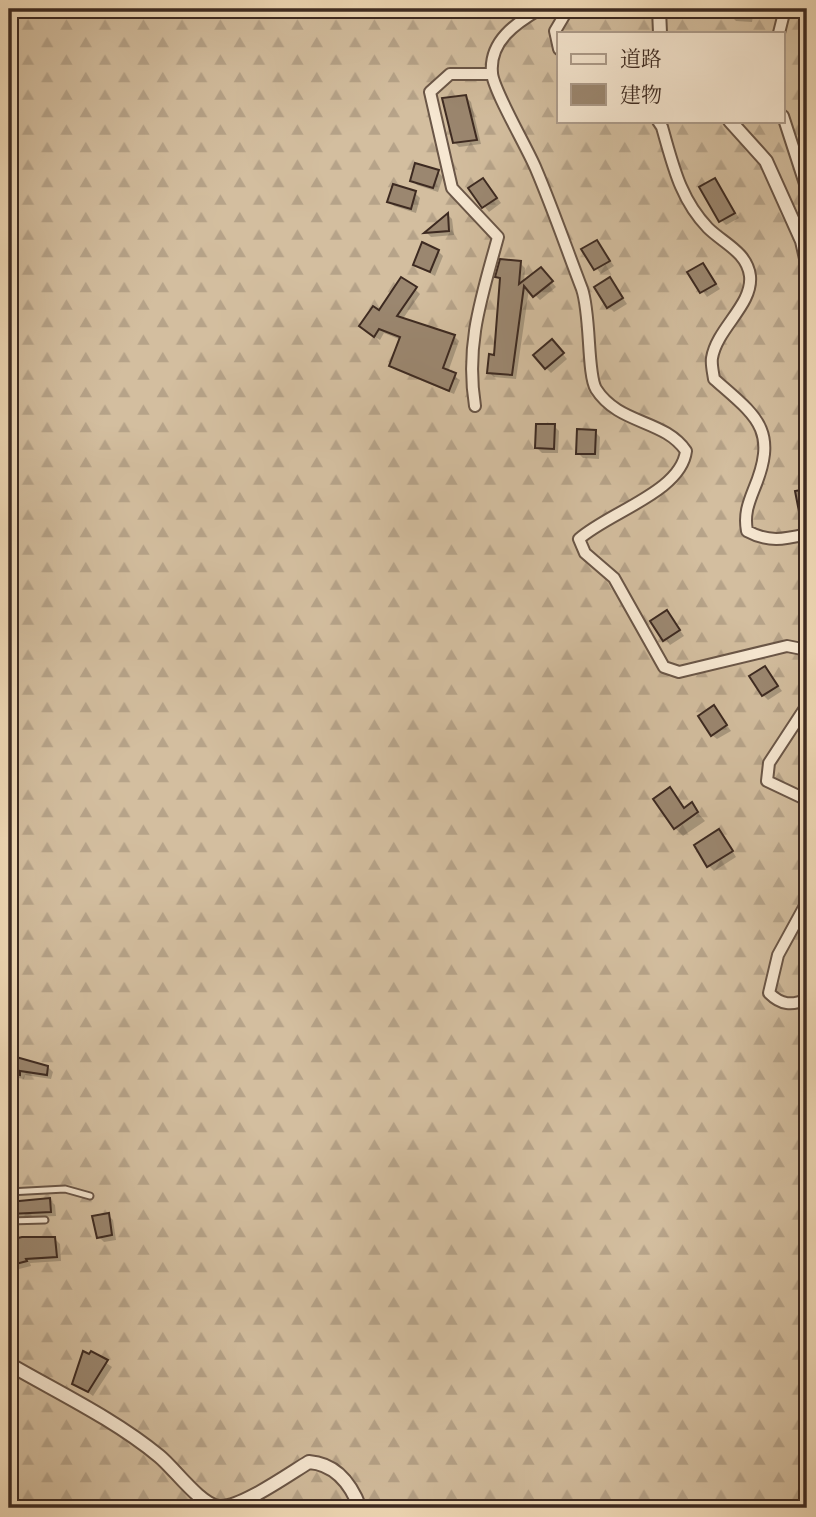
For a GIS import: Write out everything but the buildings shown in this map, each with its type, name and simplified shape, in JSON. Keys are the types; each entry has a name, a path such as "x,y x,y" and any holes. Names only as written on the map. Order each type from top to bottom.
{"street":[{"path":"540,9 519,21 500,40 491,74 536,170 588,307 594,385 605,401 628,418 669,434 686,451 684,464 670,481 595,525 579,539 585,553 614,578 664,667 679,672 787,646 807,650"},
{"path":"557,40 555,31 568,9"},
{"path":"659,9 660,32"},
{"path":"779,32 785,9"},
{"path":"475,406 470,360 472,335 498,237 452,188 430,92 450,74 491,74"},
{"path":"784,120 807,190"},
{"path":"659,122 681,192 704,224 739,252 750,274 749,291 721,335 712,358 714,379 754,414 767,448 748,504 745,519 747,531 762,539 779,540 807,534"},
{"path":"731,122 766,161 805,238 807,263"},
{"path":"807,705 769,763 767,781 805,799 807,806"},
{"path":"807,902 778,955 769,993 776,1000 789,1004 807,999"},
{"path":"9,1364 131,1435 159,1456 206,1501 218,1507 234,1505 309,1462 334,1469 354,1492 360,1508"}],"lane":[{"path":"9,1192 65,1189 90,1196"},
{"path":"9,1221 45,1220"}],"green space":[{"path":"9,9 807,9 807,1508 9,1508"}]}
